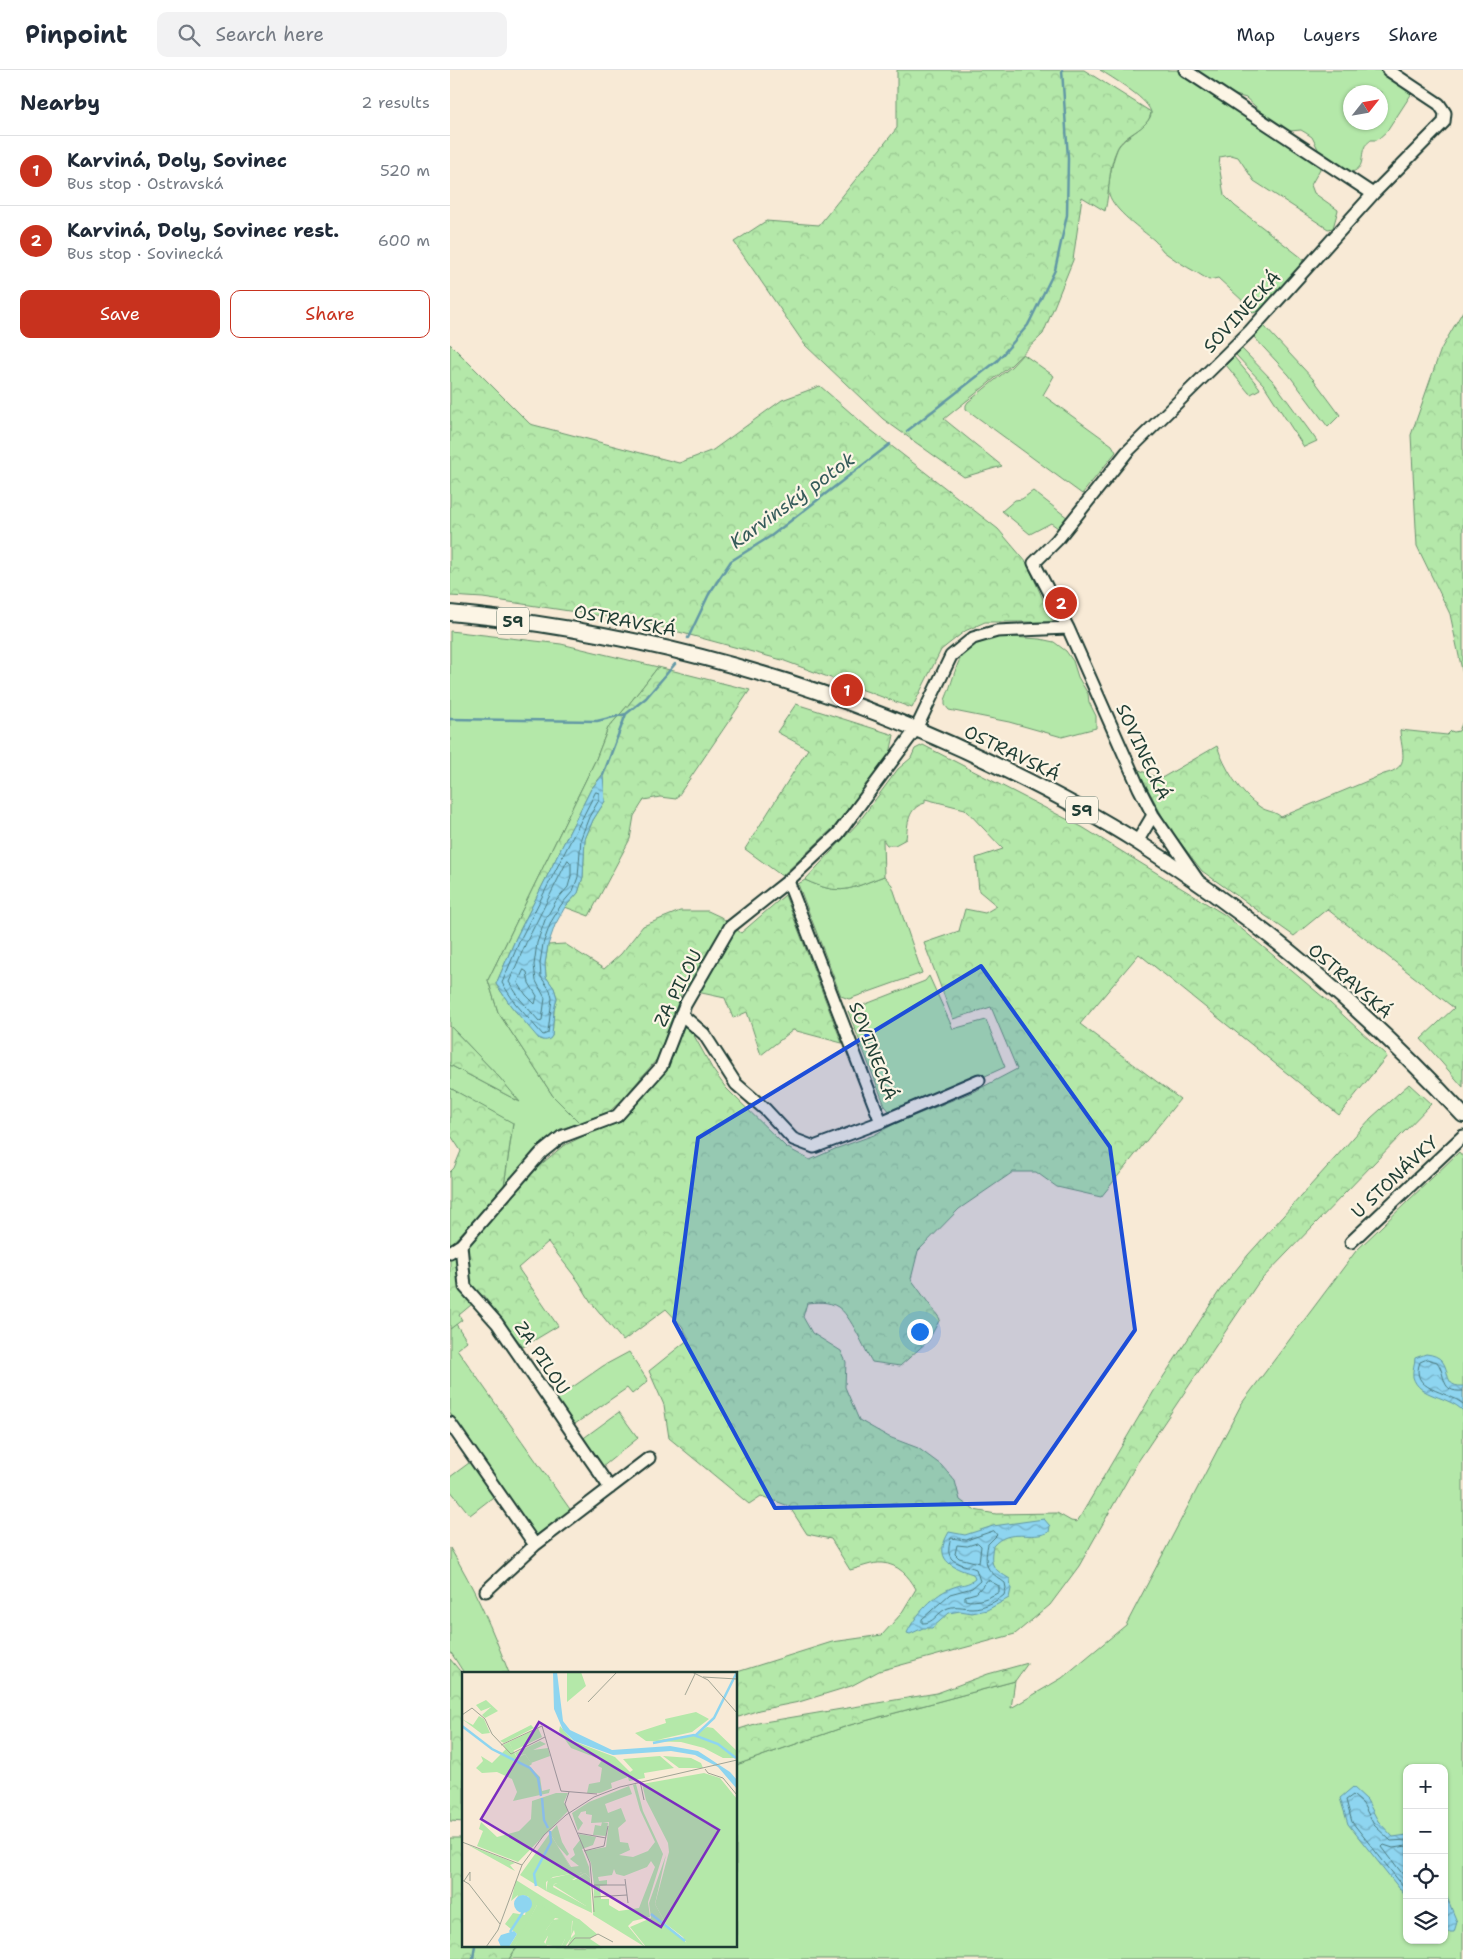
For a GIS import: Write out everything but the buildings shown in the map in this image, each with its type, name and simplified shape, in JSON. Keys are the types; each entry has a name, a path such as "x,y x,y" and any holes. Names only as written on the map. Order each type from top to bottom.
{"main road":[{"name":"OSTRAVSKÁ","path":"450,613 618,637 678,650 834,696 984,759 1044,789 1137,842 1234,908 1320,977 1374,1025 1461,1113"}],"street":[{"path":"1185,70 1373,194 1444,122 1445,113 1439,104 1388,70"},
{"name":"SOVINECKÁ","path":"1200,884 1153,816 1138,788 1068,628 1034,563 1057,540 1127,452 1250,331 1373,194"},
{"path":"916,729 951,656 973,638 997,631 1068,628"},
{"name":"ZA PILOU","path":"450,1252 461,1245 547,1148 561,1136 617,1116 661,1066 681,1014 730,927 788,881 838,834 916,729"},
{"path":"1137,842 1153,816"},
{"name":"SOVINECKÁ","path":"788,881 882,1122"},
{"name":"SOVINECKÁ","path":"681,1014 704,1034 736,1084 766,1110 793,1138 814,1147 882,1122 979,1080"},
{"name":"U STONÁVKY","path":"1351,1242 1463,1136"},
{"name":"ZA PILOU","path":"461,1245 465,1287 497,1323 610,1488"},
{"path":"450,1422 535,1545"},
{"path":"486,1591 535,1545 649,1458"}],"highlighted area":[{"path":"981,966 1110,1147 1135,1330 1015,1503 775,1508 674,1321 698,1138"}],"green space":[{"path":"897,70 1084,70 1151,112 1146,123 1125,139 1117,149 1112,164 1105,211 1082,197 1073,260 1043,334 1010,366 944,419 1002,466 964,477 883,419 805,345 734,242 766,221 819,225 897,128"},
{"path":"1100,70 1177,70 1320,164 1320,169 1311,185 1314,193 1338,210 1333,228 1328,229 1254,181 1238,157 1231,155 1220,157 1219,165 1224,195 1235,206 1302,258 1303,265 1287,285 1259,311 1253,313 1218,278 1209,280 1165,253 1154,240 1116,207 1109,194 1109,184 1117,150 1122,142 1147,122 1151,114 1150,109 1138,96"},
{"path":"1195,70 1381,70 1411,90 1412,93 1388,130 1377,140 1371,140 1365,145 1362,162 1355,171 1349,173 1321,155 1312,137 1301,130 1290,131 1273,122 1246,98 1232,94"},
{"path":"1463,311 1463,675 1450,614 1417,546 1411,435 1441,349"},
{"path":"1264,326 1314,380 1340,415 1328,427 1289,375 1253,336"},
{"path":"450,344 530,424 679,463 713,450 782,400 820,386 867,427 998,529 1027,563 1053,622 985,622 965,631 941,650 912,708 782,660 642,622 483,598 450,596"},
{"path":"1242,349 1273,381 1317,441 1304,447 1264,385 1236,355"},
{"path":"1023,354 1054,376 1043,395 1112,445 1116,452 1082,494 966,409 968,402 1011,367"},
{"path":"1234,357 1260,389 1251,394 1249,393 1226,365"},
{"path":"1033,491 1068,518 1058,528 1051,523 1030,534 1002,511 1015,500 1022,499"},
{"path":"450,631 561,644 658,667 608,728 596,759 488,980 498,1012 553,1096 580,1123 560,1129 541,1146 504,1186 513,1124 450,1088 450,1065 518,1101 499,1077 450,1026"},
{"path":"998,636 1054,642 1066,651 1073,661 1078,677 1088,694 1089,702 1096,716 1096,728 1062,737 1009,722 949,710 945,705 945,700 961,658 973,644"},
{"path":"658,667 750,690 676,799 660,797 644,800 634,816 630,839 589,916 565,907 578,893 583,877 585,839 593,820 605,801 602,775 591,789 516,938 496,984 511,1006 542,1040 552,1036 557,998 554,988 546,977 545,964 548,945 565,944 604,969 621,954 643,926 680,911 708,911 721,917 741,933 785,895 842,1043 793,1030 761,1055 747,1012 733,1018 725,998 683,989 657,1059 622,1100 610,1111 580,1123 553,1096 498,1012 488,980 596,759 608,728"},
{"path":"796,704 894,735 890,754 834,827 782,876 745,849 808,749 777,732"},
{"path":"1463,721 1463,1087 1421,1039 1454,1008 1327,909 1294,936 1202,871 1167,825 1137,769 1160,779 1217,746 1224,763 1246,795 1260,807 1281,817 1393,771 1402,763 1403,758 1400,730 1447,735 1451,731 1459,731"},
{"path":"923,745 1082,827 1225,915 1330,1003 1387,1056 1339,1115 1139,954 1080,1024 1180,1099 1101,1197 1057,1187 1036,1172 1013,1172 959,1209 918,1251 911,1279 940,1319 928,1341 900,1366 872,1362 852,1324 838,1307 827,1303 807,1303 803,1317 812,1333 841,1351 846,1362 845,1387 859,1420 889,1437 918,1448 941,1465 955,1481 960,1500 974,1510 996,1514 1057,1513 1071,1521 1077,1522 1154,1391 1220,1290 1248,1255 1371,1118 1409,1084 1431,1104 1258,1283 1137,1463 1079,1566 1050,1605 1015,1634 879,1671 851,1686 799,1702 759,1710 738,1717 737,1672 832,1642 882,1635 901,1614 916,1589 913,1584 898,1568 888,1564 874,1563 850,1570 831,1539 807,1534 789,1506 761,1496 749,1504 669,1438 664,1405 649,1371 689,1339 682,1326 666,1309 623,1341 591,1302 579,1282 548,1242 518,1268 558,1326 523,1347 483,1295 459,1315 462,1320 450,1329 450,1259 465,1250 532,1172 563,1146 592,1132 621,1122 668,1069 684,1023 692,1032 713,1070 726,1088 786,1147 810,1160 874,1135 894,1124 977,1090 1017,1069 991,1007 953,1019 924,943 959,931 965,909 985,913 997,906 979,891 976,858 1003,849 965,809 925,799 925,803 919,805 910,817 906,839 895,845 887,845 883,840 884,876 853,887 837,890 805,880 858,823 898,769 911,758 915,749"},
{"path":"884,876 892,885 922,973 849,999 841,996 798,884 805,880 837,890 853,887"},
{"path":"929,976 953,1029 986,1020 1005,1067 930,1101 891,1113 885,1106 848,1011 925,981"},
{"path":"450,1026 499,1077 520,1102 450,1065"},
{"path":"450,1088 513,1123 504,1186 450,1245 450,1172 454,1168 461,1151 450,1134"},
{"path":"1459,1152 1463,1157 1463,1959 509,1959 518,1946 738,1946 738,1764 850,1725 1015,1681 1011,1708 1062,1678 1126,1625 1242,1403 1356,1251"},
{"path":"456,1324 467,1341 457,1349 572,1512 537,1538 450,1413 450,1329"},
{"path":"629,1352 648,1381 632,1394 627,1388 572,1426 554,1400 603,1366"},
{"path":"619,1412 638,1438 601,1468 581,1440"},
{"path":"473,1460 497,1494 470,1515 450,1490 450,1477"},
{"path":"450,1548 482,1609 509,1672 463,1672 450,1651"},
{"path":"450,1659 462,1674 462,1822 450,1821"},
{"path":"1028,1663 1015,1681 850,1725 738,1764 738,1729 758,1723 937,1693 988,1674"},
{"path":"450,1838 462,1838 462,1946 517,1946 509,1959 450,1959"}],"water":[{"path":"603,775 605,801 593,820 585,839 583,877 578,893 565,907 555,925 548,945 545,964 546,977 554,988 557,998 552,1036 548,1040 541,1040 511,1006 496,984 516,938 591,789"},
{"path":"1426,1354 1436,1356 1442,1361 1451,1382 1455,1385 1463,1386 1463,1411 1450,1402 1421,1389 1416,1384 1413,1377 1415,1358"},
{"path":"1044,1519 1050,1526 1049,1532 1006,1537 999,1540 993,1546 992,1563 994,1567 1010,1579 1011,1589 1009,1598 987,1610 972,1613 960,1611 949,1613 932,1628 923,1628 910,1634 907,1633 920,1612 933,1599 947,1590 975,1579 973,1574 951,1565 943,1555 944,1541 949,1532 965,1535 993,1526"},
{"path":"1353,1787 1367,1800 1378,1821 1393,1837 1403,1836 1403,1893 1348,1824 1340,1798"},
{"path":"1448,1900 1457,1922 1454,1932 1448,1932"}],"waterway":[{"name":"Karvinský potok","path":"907,431 997,361 1028,325 1055,270 1067,215 1068,158 1062,70"},
{"name":"Karvinský potok","path":"688,638 709,594 731,561 771,536 890,444"},
{"name":"Karvinský potok","path":"450,719 597,721 626,714 646,698 675,664"},
{"path":"603,775 626,714"},
{"path":"473,1959 475,1946"}],"place":[{"name":"Karviná, Doly, Sovinec rest.","path":"1061,603"},
{"name":"Karviná, Doly, Sovinec","path":"847,690"}]}
